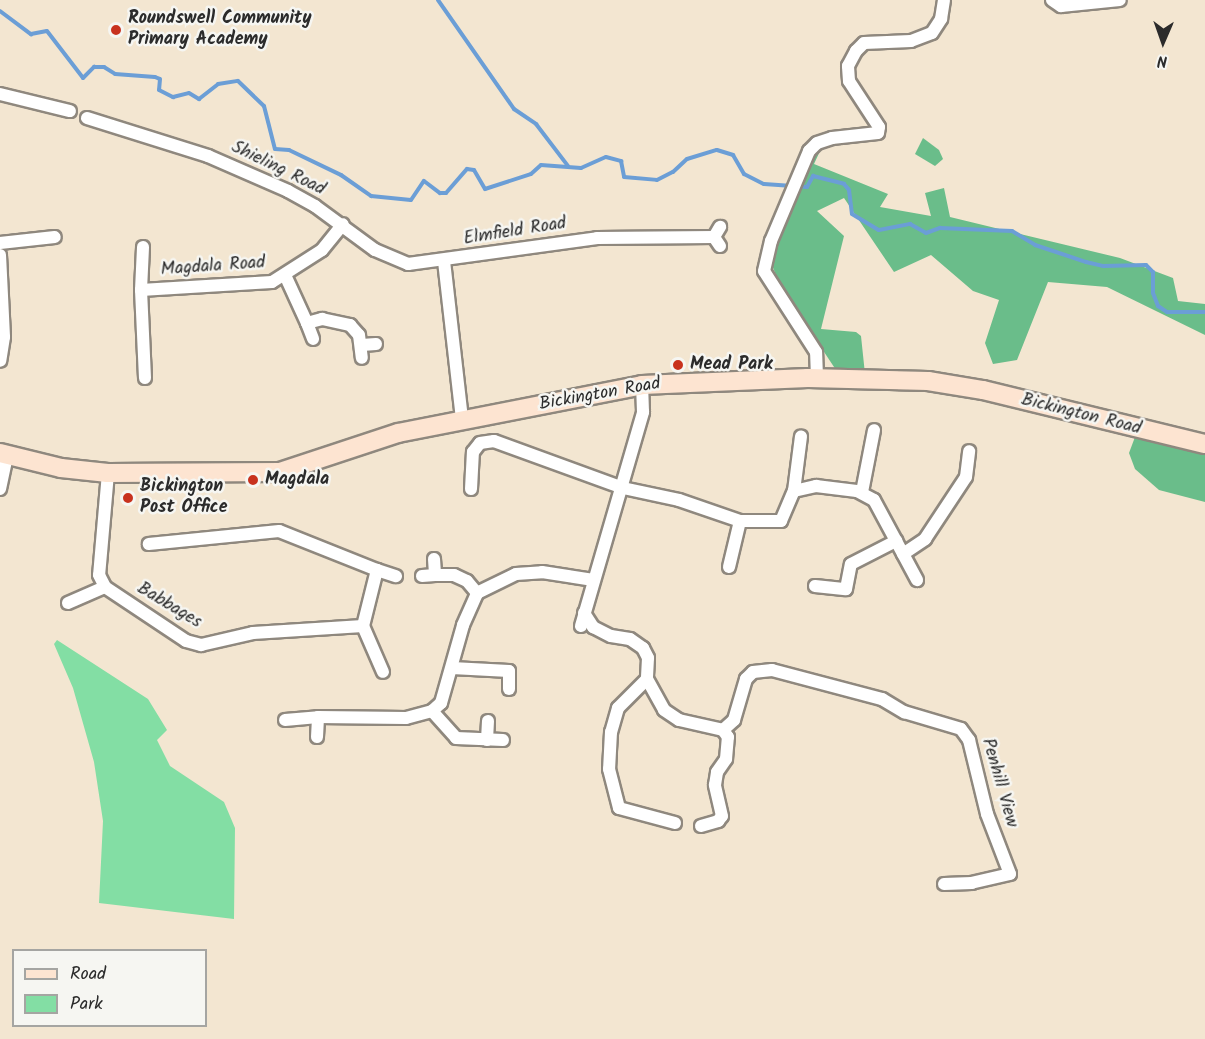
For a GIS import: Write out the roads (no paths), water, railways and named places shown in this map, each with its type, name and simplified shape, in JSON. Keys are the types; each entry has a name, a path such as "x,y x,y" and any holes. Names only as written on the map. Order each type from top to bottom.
{"main road":[{"name":"Bickington Road","path":"4,454 61,468 108,473 280,472 296,469 313,458 348,446 462,418 642,385 816,378 928,381 962,386 1205,444"}],"street":[{"path":"816,378 816,352 764,271 771,241 798,170 817,143 878,133 879,127 852,90 848,66 864,43 910,41 932,33 941,19 944,0"},
{"path":"1052,0 1061,6 1120,0"},
{"path":"0,94 70,111"},
{"name":"Shieling Road","path":"87,118 208,156 288,191 343,224 395,260 408,264 444,261"},
{"name":"Magdala Road","path":"141,290 259,285 285,275 322,250 343,224"},
{"path":"0,243 55,237"},
{"name":"Elmfield Road","path":"462,418 444,261 597,238 718,237"},
{"name":"Magdala Road","path":"143,247 141,290 145,378"},
{"path":"0,255 2,337 0,361"},
{"name":"Magdala Road","path":"285,275 313,339"},
{"path":"307,323 322,319 339,321 350,325 362,351 376,344"},
{"path":"581,626 643,411 642,385"},
{"path":"862,492 874,430"},
{"path":"471,489 473,452 480,443 494,441 622,488 678,500 740,521 781,521 794,491 801,436"},
{"path":"903,554 926,539 966,477 969,451"},
{"path":"0,489 4,454"},
{"path":"68,603 105,587 99,575 108,473"},
{"path":"794,491 816,486 862,492 874,500 917,580"},
{"path":"729,567 740,521"},
{"path":"149,544 279,531 396,576"},
{"path":"816,586 846,589 850,564 896,541"},
{"path":"434,559 429,575 454,575 467,581 477,593"},
{"path":"377,570 363,626 383,672"},
{"path":"285,720 318,717 406,718 432,711 441,703 464,625 477,593 516,574 542,573 594,580"},
{"name":"Babbages","path":"105,587 186,641 201,645 253,633 363,626"},
{"path":"584,613 593,627 611,636 630,639 643,648 648,657 647,679 664,710 679,720 723,730 728,737 726,759 717,772 715,785 722,816 718,821 701,826"},
{"path":"452,668 508,671 509,689"},
{"name":"Penhill View","path":"723,730 734,720 746,679 753,672 772,670 882,699 904,712 942,721 961,729 969,740 987,814 1010,874 972,883 944,884"},
{"path":"647,679 618,708 611,732 609,769 619,808 675,823"},
{"path":"432,711 456,738 503,740"},
{"path":"317,737 318,717"},
{"path":"487,740 488,721"}],"waterway":[{"path":"438,0 514,109 536,124 568,166"},
{"path":"0,11 31,34 47,31 83,78 94,67 104,67 115,74 155,77 160,79 159,90 173,97 189,93 199,99 218,84 238,81 264,106 275,149 289,150 341,175 371,196 411,200 424,181 440,193 446,193 467,169 474,170 485,189 531,174 541,165 581,168 606,157 621,161 624,177 657,180 673,172 687,159 717,150 733,155 744,174 764,184 807,187 813,176 844,184 849,190 852,214 879,230 910,224 926,233 940,228 1012,231 1035,245 1086,262 1103,266 1146,265 1153,272 1153,293 1158,306 1167,312 1205,312"}],"place":[{"name":"Roundswell Community Primary Academy","path":"116,30"},
{"name":"Mead Park","path":"678,365"},
{"name":"Magdala","path":"253,480"},
{"name":"Bickington Post Office","path":"128,498"}]}
